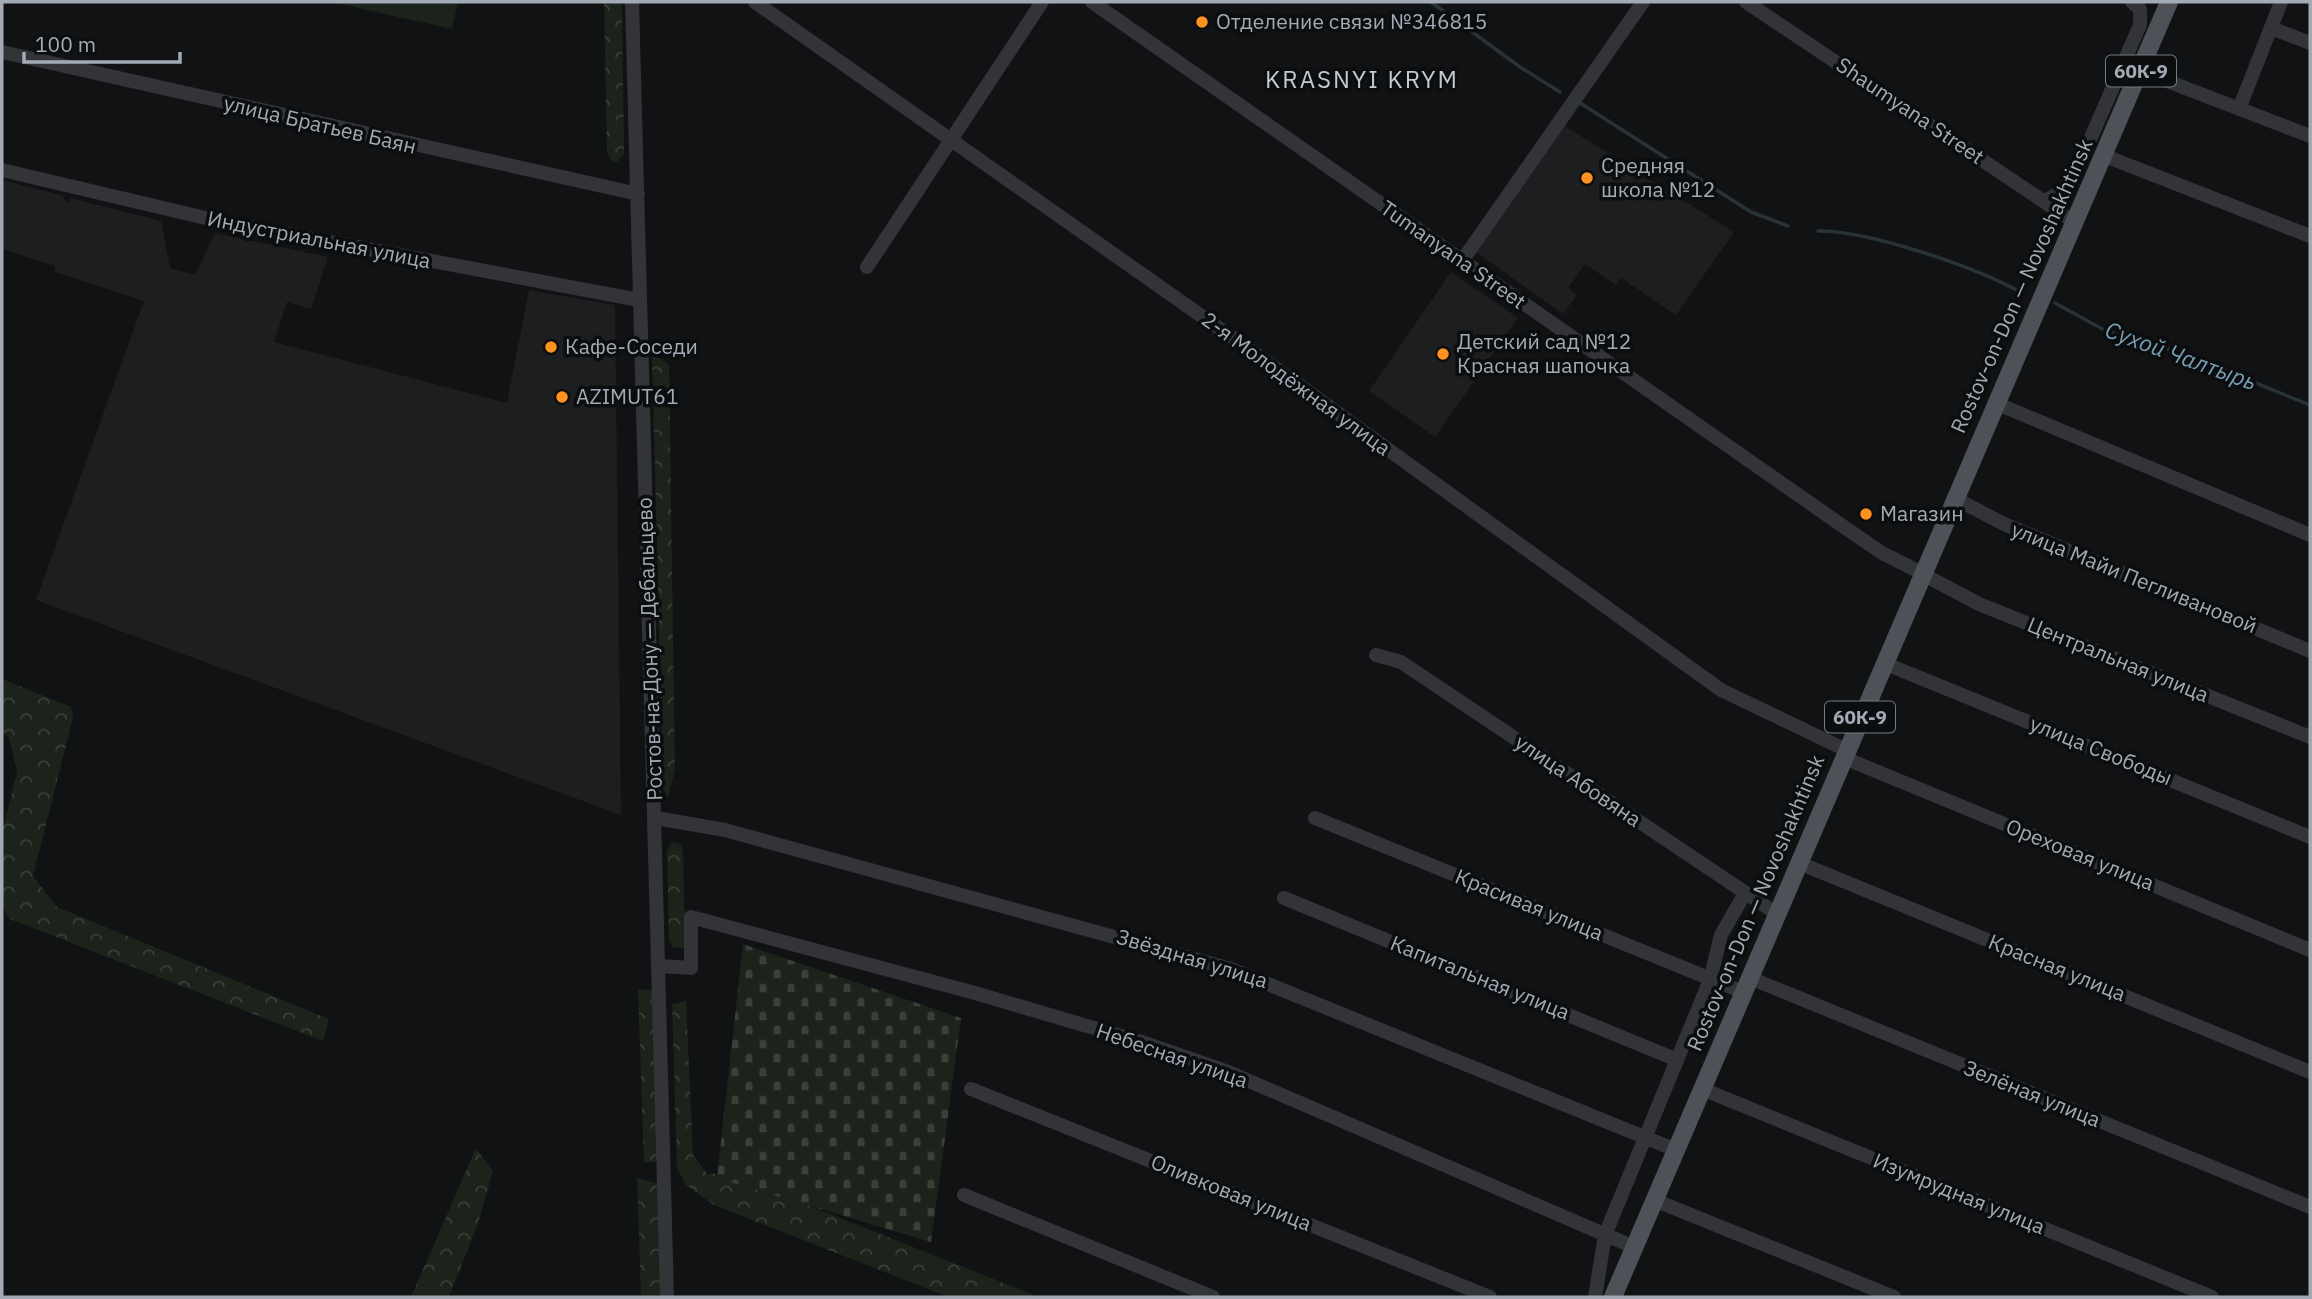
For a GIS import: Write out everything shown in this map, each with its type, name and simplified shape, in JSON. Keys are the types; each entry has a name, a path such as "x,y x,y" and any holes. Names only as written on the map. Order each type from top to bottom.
{"main road":[{"name":"60К-9","path":"2108,148 2169,2"},
{"name":"Rostov-on-Don — Novoshakhtinsk","path":"1620,1297 1707,1091 1777,914 1925,575 2073,221 2108,148"},
{"name":"Rostov-on-Don — Novoshakhtinsk","path":"1613,1297 1804,865 1847,755 1891,666 1925,575 1960,501 2108,148"}],"street":[{"name":"Ростов-на-Дону — Дебальцево","path":"632,2 667,1297"},
{"name":"2-я Молодёжная улица","path":"755,2 951,138 1721,690 1847,755"},
{"path":"867,267 1042,2"},
{"name":"Tumanyana Street","path":"1092,2 1865,541 1925,575"},
{"path":"1462,261 1643,2"},
{"name":"Shaumyana Street","path":"1746,2 2073,221"},
{"path":"2044,202 2069,183 2088,147 2140,25 2140,9 2132,2"},
{"path":"2239,109 2281,2"},
{"path":"2271,28 2310,43"},
{"name":"улица Братьев Баян","path":"2,52 638,194"},
{"path":"2141,71 2310,136"},
{"path":"2108,148 2310,236"},
{"name":"Индустриальная улица","path":"2,170 214,220 639,300"},
{"path":"2000,405 2310,534"},
{"name":"улица Майи Пегливановой","path":"1960,501 2004,524 2310,651"},
{"name":"Центральная улица","path":"1925,575 1979,604 2310,737"},
{"name":"улица Абовяна","path":"1376,655 1401,662 1777,914"},
{"name":"улица Свободы","path":"1891,666 2310,836"},
{"name":"Ореховая улица","path":"1847,755 2310,950"},
{"name":"Звёздная улица","path":"656,818 690,822 1231,969 1676,1150"},
{"name":"Красивая улица","path":"1315,818 1710,979 1749,986"},
{"name":"Красная улица","path":"1804,865 2310,1072"},
{"path":"1595,1297 1605,1235 1710,979 1721,935 1745,893"},
{"name":"Капитальная улица","path":"1284,898 1675,1059"},
{"name":"Небесная улица","path":"660,966 691,968 691,917 975,993 1213,1067 1634,1247"},
{"name":"Зелёная улица","path":"1749,986 2310,1208"},
{"name":"Оливковая улица","path":"971,1089 1490,1297"},
{"name":"Изумрудная улица","path":"1707,1091 2212,1297"},
{"path":"964,1195 1213,1297"},
{"path":"1659,1202 1894,1297"}],"shaded area":[{"name":"Средняя школа №12","path":"1563,125 1734,232 1676,315 1621,278 1616,285 1585,264 1568,288 1577,295 1563,314 1476,252"},
{"path":"2,180 61,195 68,203 70,198 161,221 170,268 195,275 215,233 328,257 311,309 287,302 274,342 507,403 529,290 615,305 621,815 36,600 144,301 55,272 55,266 2,249"},
{"name":"Детский сад №12 Красная шапочка","path":"1451,272 1518,318 1435,437 1369,391"}],"green space":[{"path":"331,2 458,2 452,29"},
{"path":"604,2 622,2 624,154 617,162 611,160 607,153"},
{"path":"652,353 669,365 675,770 668,797 663,788"},
{"path":"2,679 71,707 73,717 33,876 57,907 329,1019 323,1041 10,919 2,906 2,832 17,772 9,738 2,731"},
{"path":"672,842 681,844 683,852 684,948 673,947 669,939 667,850"},
{"path":"743,944 961,1018 931,1242 717,1178"},
{"path":"652,989 658,1162 644,1163 638,990"},
{"path":"686,1001 693,1155 707,1174 727,1173 1039,1297 948,1297 714,1205 686,1185 677,1168 672,1004"},
{"path":"476,1148 493,1171 478,1224 449,1297 411,1297"},
{"path":"637,1178 659,1184 663,1297 641,1297"}],"waterway":[{"name":"Сухой Чалтырь","path":"1431,2 1520,67 1560,92"},
{"name":"Сухой Чалтырь","path":"1580,103 1751,212 1788,226"},
{"name":"Сухой Чалтырь","path":"1818,231 1865,237 1922,252 1978,272 2022,293"},
{"name":"Сухой Чалтырь","path":"2055,303 2106,331 2179,352 2310,405"}],"place":[{"name":"Отделение связи №346815","path":"1202,22"},
{"name":"Средняя школа №12","path":"1587,178"},
{"name":"Кафе-Соседи","path":"551,347"},
{"name":"Детский сад №12 Красная шапочка","path":"1443,354"},
{"name":"AZIMUT61","path":"562,397"},
{"name":"Магазин","path":"1866,514"}],"district":[{"name":"KRASNYI KRYM","path":"1362,80"}]}
